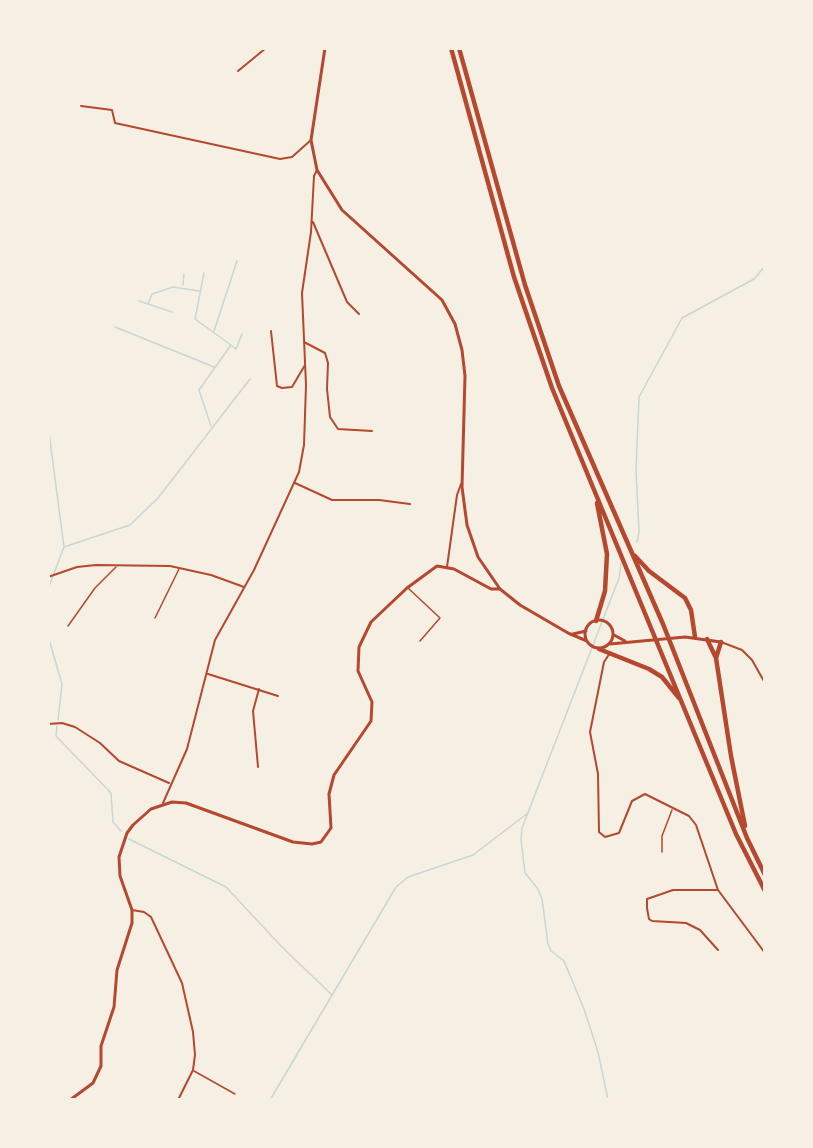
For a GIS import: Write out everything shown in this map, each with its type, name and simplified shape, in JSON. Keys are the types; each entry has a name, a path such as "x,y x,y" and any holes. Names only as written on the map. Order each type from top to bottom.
{"highway":[{"path":"450,48 527,317 552,388 654,630 736,834 765,891"},
{"path":"459,48 538,326 564,396 663,624 747,838 765,875"},
{"path":"593,489 607,554 605,591 598,620"},
{"path":"631,551 649,571 685,598 690,610 695,637"},
{"path":"707,639 716,658 731,756 747,838"},
{"path":"716,658 721,642"},
{"path":"598,649 649,669 662,677 684,704"}],"street":[{"path":"238,71 266,48"},
{"path":"325,48 311,140 317,170 342,210 442,300 455,324 462,350 465,375 462,482 470,536 478,557 500,589 520,605 598,649 610,644 695,637 721,642 742,650 765,683"},
{"path":"81,106 112,110 115,123 280,159 292,157 311,140"},
{"path":"163,803 187,749 215,640 295,483 304,445 305,365 302,293 312,220 313,182 317,170"},
{"path":"312,220 347,302 359,314"},
{"path":"271,332 277,386 292,387 305,365"},
{"path":"304,342 325,353 329,371 327,389 330,417 338,429 372,431"},
{"path":"447,567 457,495 462,482"},
{"path":"295,483 332,500 379,500 410,504"},
{"path":"48,577 77,567 170,566 211,575 244,587"},
{"path":"70,1100 93,1083 101,1066 101,1046 114,1007 117,970 132,923 132,909 120,876 122,845 133,825 151,808 163,803 186,803 300,844 321,842 331,828 329,794 334,775 371,720 372,702 358,671 359,647 371,622 407,588 437,566 447,567 491,589 500,589"},
{"path":"587,641 586,631 589,624 598,620 607,622 614,635 627,642"},
{"path":"568,633 586,631"},
{"path":"610,644 614,635"},
{"path":"610,653 604,662 591,732 598,774 599,832 605,837 619,833 632,801 645,794 689,816 696,825 718,890 765,953"},
{"path":"208,674 278,696"},
{"path":"258,767 253,711 259,689"},
{"path":"48,724 62,723 75,727 100,743 119,761 170,783"},
{"path":"718,890 673,890 647,899 649,919 686,923 700,930 718,950"},
{"path":"132,909 144,912 151,917 176,966 194,1038 193,1070 178,1100"}],"lane":[{"path":"68,626 95,588 116,567"},
{"path":"155,618 179,569"},
{"path":"407,588 440,618 420,641"},
{"path":"662,852 662,836 673,807"},
{"path":"193,1070 235,1094"}],"waterway":[{"path":"214,331 237,261"},
{"path":"637,542 639,532 636,470 639,397 682,318 754,279 765,266"},
{"path":"204,273 195,319 231,345 199,390 211,426"},
{"path":"183,285 184,274"},
{"path":"148,304 152,294 173,287 199,291"},
{"path":"139,301 172,312"},
{"path":"115,327 214,367"},
{"path":"231,345 236,349 242,334"},
{"path":"64,547 130,525 158,498 250,379"},
{"path":"48,425 64,547 48,589"},
{"path":"608,1100 598,1052 584,1009 564,961 551,951 548,944 542,899 538,889 525,873 521,839 522,828 619,578 621,564"},
{"path":"48,636 62,684 58,720"},
{"path":"57,726 56,736 111,793 113,822 121,831"},
{"path":"270,1100 396,887 408,877 473,855 528,813"},
{"path":"129,839 226,887 282,947 332,995"}]}
